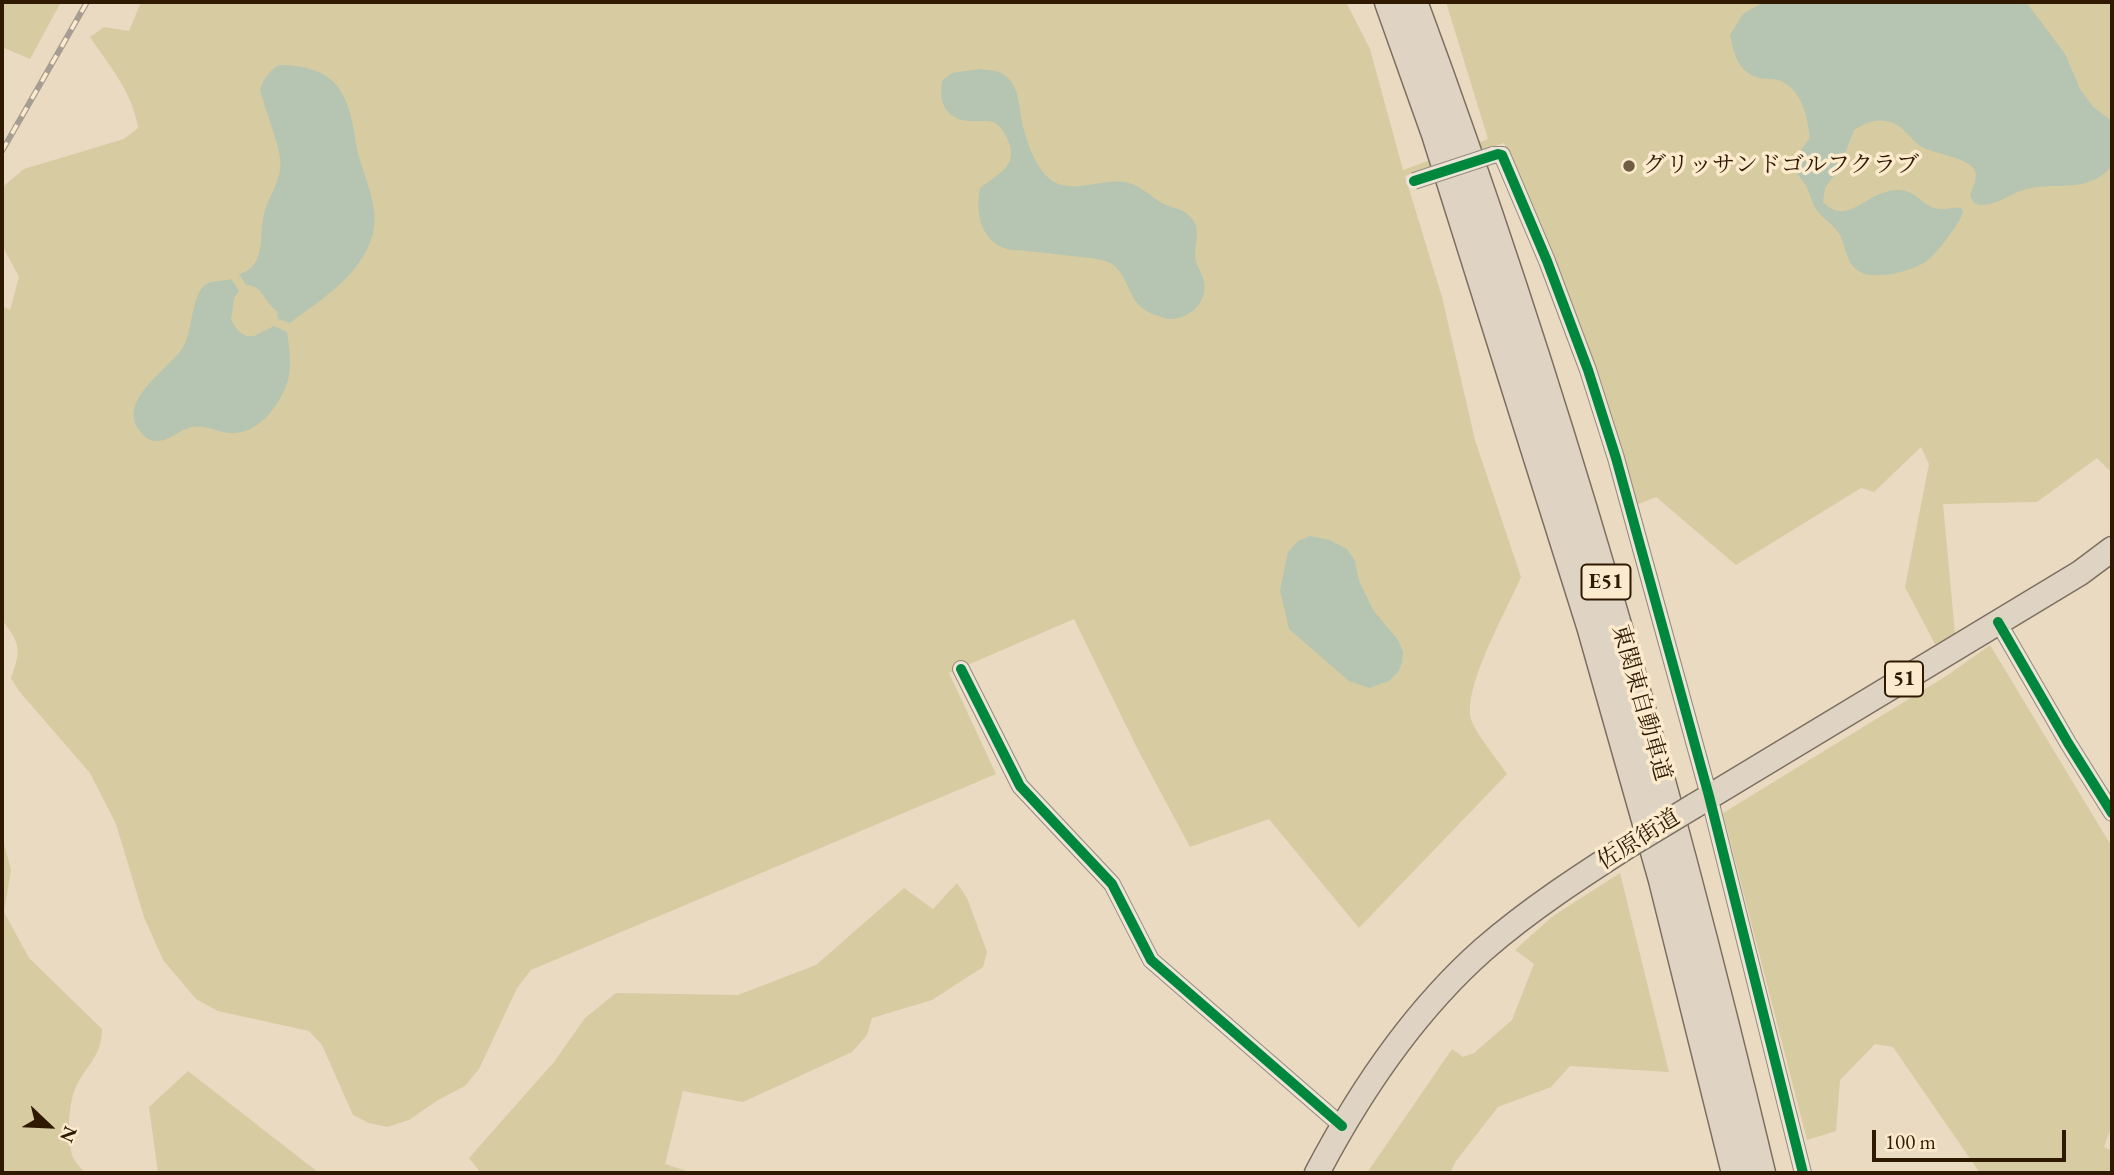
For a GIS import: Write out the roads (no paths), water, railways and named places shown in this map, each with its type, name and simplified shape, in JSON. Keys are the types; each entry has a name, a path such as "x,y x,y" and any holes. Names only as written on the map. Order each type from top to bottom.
{"highway":[{"name":"東関東自動車道","path":"1389,2 1436,134 1591,626 1663,880 1736,1173"},
{"name":"東関東自動車道","path":"1413,2 1459,126 1531,339 1611,598 1666,794 1761,1173"},
{"name":"佐原街道","path":"1317,1173 1342,1126 1400,1044 1459,973 1485,948 1566,885 2080,573 2112,549"}],"street":[{"path":"1414,181 1493,155 1502,155 1547,261 1588,370 1616,458 1702,801 1803,1173"},
{"path":"1998,622 2112,813"},
{"path":"961,669 1020,786 1112,884 1151,960 1342,1126"}],"railway":[{"path":"2,151 87,2"}],"place":[{"name":"グリッサンドゴルフクラブ","path":"1629,166"}]}
